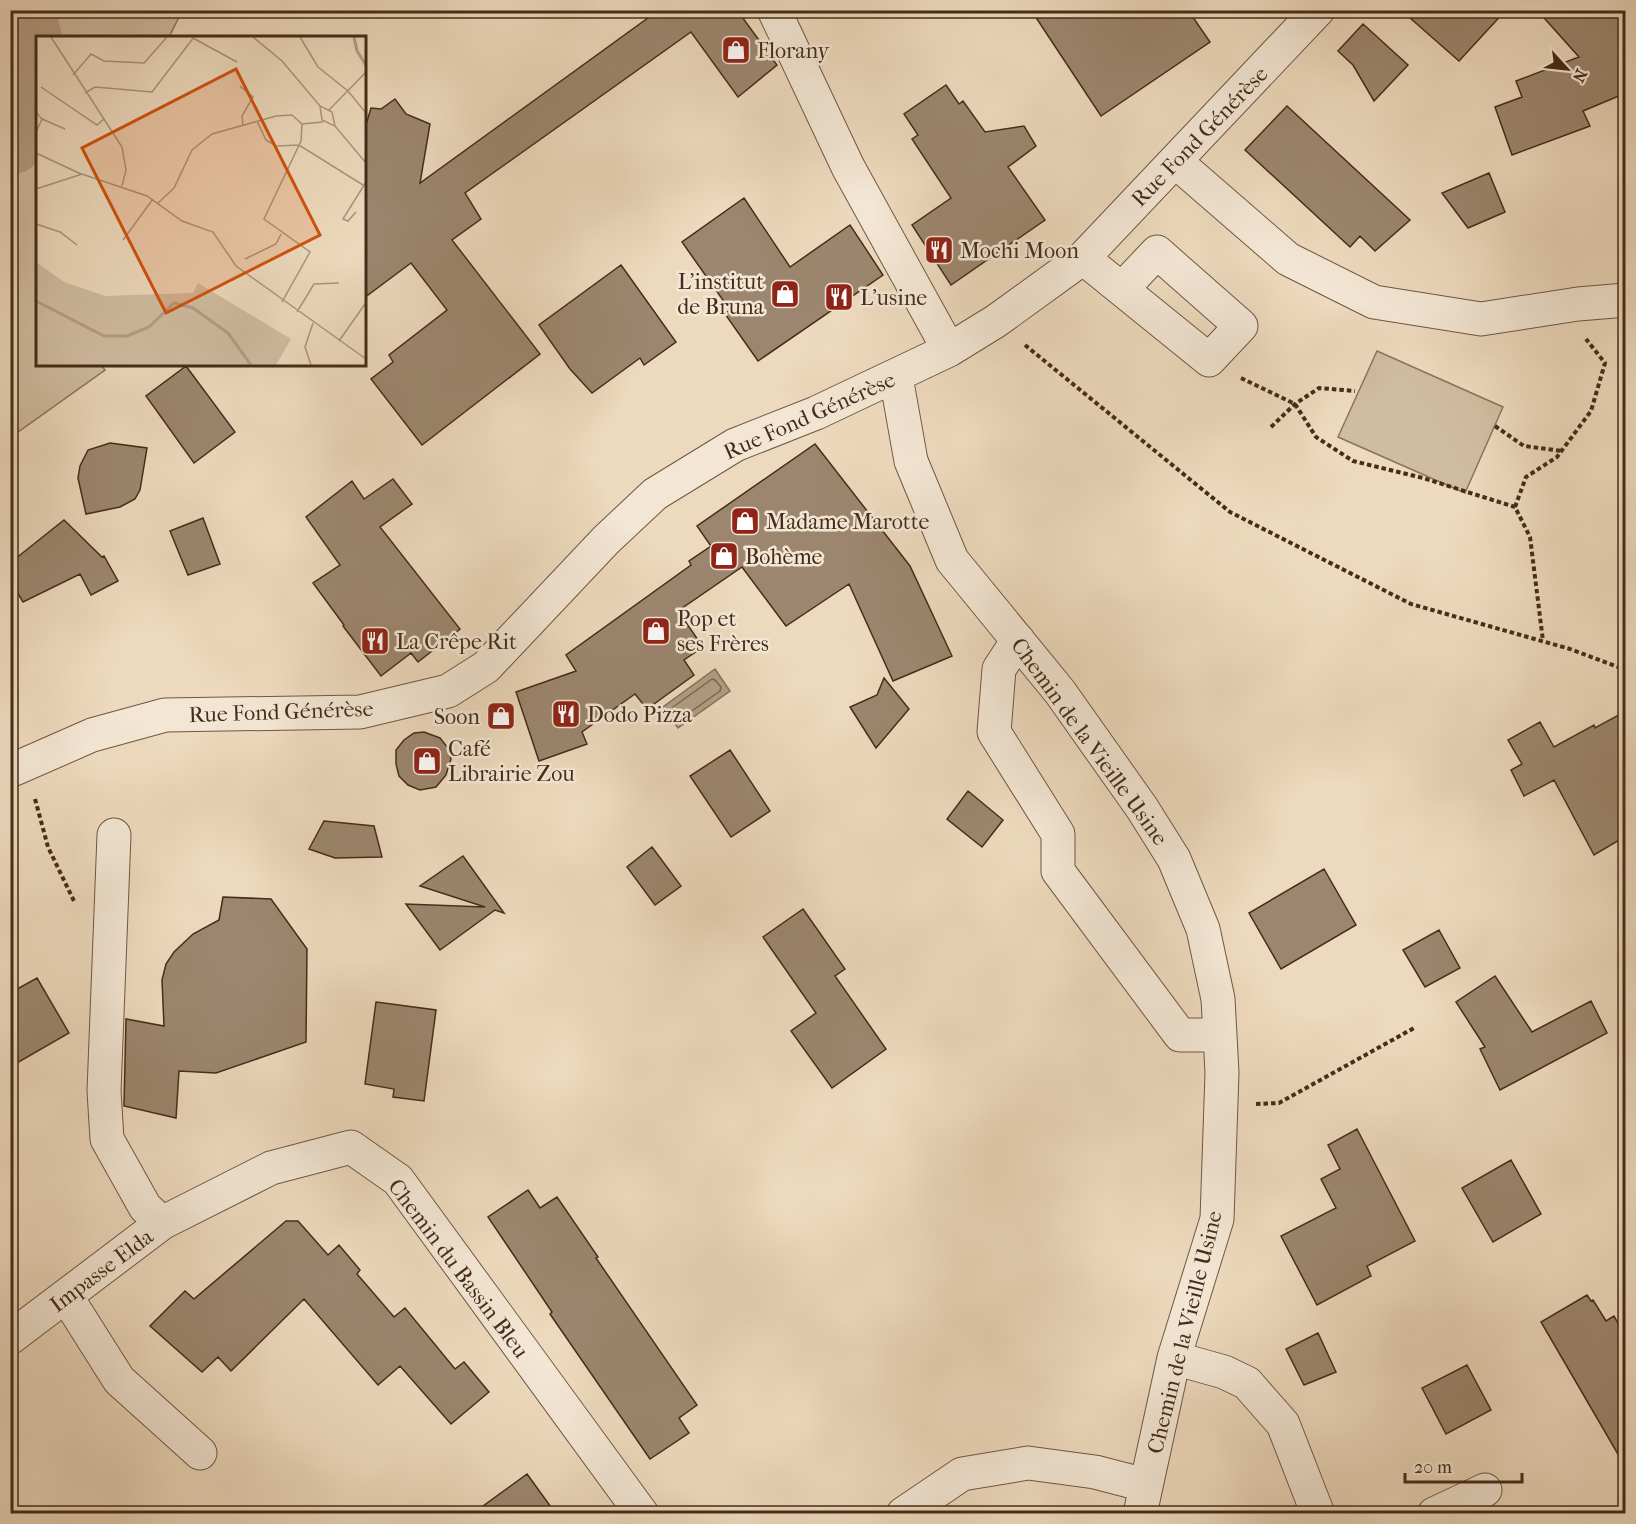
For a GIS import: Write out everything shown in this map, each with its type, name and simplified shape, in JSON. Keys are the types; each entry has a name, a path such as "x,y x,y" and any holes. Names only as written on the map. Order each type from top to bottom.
{"street":[{"path":"774,10 848,166 949,350"},
{"name":"Rue Fond Générèse","path":"18,768 92,735 165,715 360,712 448,691 493,660 606,540 655,494 735,445 816,413 949,350 996,321 1083,258 1318,10"},
{"path":"1175,161 1288,259 1374,302 1481,319 1578,304 1626,300"},
{"path":"1083,258 1209,360 1241,326 1157,252 1122,289"},
{"name":"Chemin de la Vieille Usine","path":"896,376 911,461 952,560 1066,702 1142,808 1174,858 1203,928 1218,999 1222,1073 1217,1219 1174,1358 1142,1499"},
{"path":"1018,640 999,669 994,732 1058,834 1058,871 1180,1035 1220,1035"},
{"path":"114,835 104,1091 107,1139 145,1207 162,1223"},
{"name":"Chemin du Bassin Bleu","path":"162,1223 271,1168 351,1147 398,1180 642,1514"},
{"name":"Impasse Elda","path":"10,1338 162,1223"},
{"path":"66,1296 119,1380 200,1454"},
{"path":"1174,1358 1224,1372 1248,1383 1283,1424 1318,1514"},
{"path":"903,1514 962,1474 1028,1463 1095,1472 1142,1499"},
{"path":"1434,1514 1485,1490"}],"path":[{"path":"1515,507 1526,477 1557,457 1591,411 1605,363 1577,326 1578,304"},
{"path":"996,321 1230,512 1411,604 1570,649 1626,670"},
{"path":"1209,360 1295,404 1316,437 1353,461 1423,478 1515,507 1530,537 1543,641"},
{"path":"1271,427 1295,404 1319,388 1355,391"},
{"path":"1495,426 1524,447 1562,451"},
{"path":"18,768 48,847 83,920 110,949"},
{"path":"1222,1073 1247,1104 1279,1103 1414,1028"}],"shaded area":[{"path":"11,10 182,11 170,36 36,36 36,366 102,366 105,370 11,437"},
{"path":"1377,351 1503,407 1465,493 1338,437"}],"water":[{"path":"715,669 730,691 678,728 663,707"}],"building":[{"path":"659,10 737,10 777,65 738,97 691,32 465,193 481,219 452,240 540,354 422,445 371,379 393,362 389,355 447,310 411,263 366,297 366,124 371,108 381,109 395,99 406,114 430,124 420,183"},
{"path":"1031,10 1188,10 1210,42 1101,116"},
{"path":"1401,10 1506,10 1459,61"},
{"path":"1537,10 1626,10 1626,93 1583,111 1590,126 1512,155 1495,107 1522,97 1516,81 1579,57"},
{"path":"1363,24 1408,65 1374,101 1353,65 1338,51"},
{"path":"946,85 959,104 963,101 985,132 1024,126 1036,146 1008,167 1045,220 951,285 912,225 951,198 912,139 918,135 904,114"},
{"path":"1287,106 1410,220 1375,251 1360,236 1350,247 1245,150"},
{"path":"1489,173 1505,212 1468,228 1442,193"},
{"path":"744,198 790,267 850,225 883,275 758,361 725,314 730,310 682,242"},
{"path":"621,265 676,342 644,365 640,358 592,393 570,369 539,325"},
{"path":"186,366 235,432 194,463 146,396"},
{"path":"110,443 147,448 140,490 135,499 120,507 86,514 78,478 80,466 88,450"},
{"path":"815,444 910,566 952,656 893,681 849,584 786,626 742,567 678,611 703,647 684,660 694,675 647,709 635,694 582,732 587,744 539,761 516,692 576,671 566,655 691,565 689,561 711,546 697,526"},
{"path":"393,479 412,504 380,527 460,629 418,662 411,653 381,676 313,583 340,565 306,517 352,481 364,499"},
{"path":"203,518 220,564 188,575 170,531"},
{"path":"64,520 102,557 104,556 118,581 91,595 80,574 23,602 10,580 10,563"},
{"path":"884,678 909,709 876,748 850,707 877,695"},
{"path":"1626,711 1626,836 1594,855 1554,780 1524,796 1511,770 1522,764 1508,740 1540,722 1554,747"},
{"path":"424,732 440,738 448,748 451,759 446,775 436,787 420,790 408,785 399,776 396,750 414,733"},
{"path":"730,750 770,811 731,837 690,776"},
{"path":"968,791 1003,820 982,847 947,819"},
{"path":"324,821 374,826 382,857 335,858 309,849"},
{"path":"652,847 681,886 655,905 627,867"},
{"path":"463,856 504,913 495,910 440,950 406,904 485,907 420,886"},
{"path":"1324,869 1356,925 1281,969 1249,913"},
{"path":"223,897 271,899 307,949 306,1042 216,1073 179,1071 176,1118 124,1106 126,1019 164,1026 162,980 166,964 174,952 193,934 219,920"},
{"path":"803,909 845,969 835,976 886,1049 832,1088 791,1031 816,1013 763,937"},
{"path":"1439,930 1460,968 1425,987 1403,950"},
{"path":"1495,976 1532,1032 1591,1001 1607,1033 1500,1090 1480,1049 1485,1047 1456,1002"},
{"path":"37,978 69,1033 10,1067 10,993"},
{"path":"376,1002 436,1010 424,1101 393,1097 394,1089 365,1084"},
{"path":"1357,1129 1415,1241 1367,1266 1371,1276 1317,1305 1281,1236 1336,1208 1321,1179 1340,1169 1328,1145"},
{"path":"1511,1160 1541,1214 1493,1242 1462,1188"},
{"path":"528,1190 540,1208 557,1197 697,1405 679,1418 689,1433 650,1459 550,1314 552,1312 488,1217"},
{"path":"286,1221 298,1221 328,1255 339,1245 360,1270 357,1274 394,1317 405,1308 455,1369 464,1362 489,1392 451,1424 400,1366 378,1385 304,1299 231,1371 218,1357 202,1372 150,1326 185,1291 194,1299"},
{"path":"1587,1295 1591,1301 1593,1300 1606,1321 1614,1316 1626,1338 1626,1468 1541,1322"},
{"path":"1318,1333 1336,1372 1304,1385 1286,1349"},
{"path":"1467,1365 1491,1410 1446,1434 1422,1388"},
{"path":"527,1474 556,1514 472,1514"}],"waterway":[{"path":"19,10 36,73"},
{"path":"10,140 36,111"}],"place":[{"name":"Florany","path":"736,50"},
{"name":"Mochi Moon","path":"939,250"},
{"name":"L'institut de Bruna","path":"785,294"},
{"name":"L’usine","path":"839,297"},
{"name":"Madame Marotte","path":"745,521"},
{"name":"Bohème","path":"724,556"},
{"name":"Pop et ses Frères","path":"656,631"},
{"name":"La Crêpe Rit","path":"375,641"},
{"name":"Dodo Pizza","path":"566,714"},
{"name":"Soon","path":"501,716"},
{"name":"Café Librairie Zou","path":"427,761"}]}
